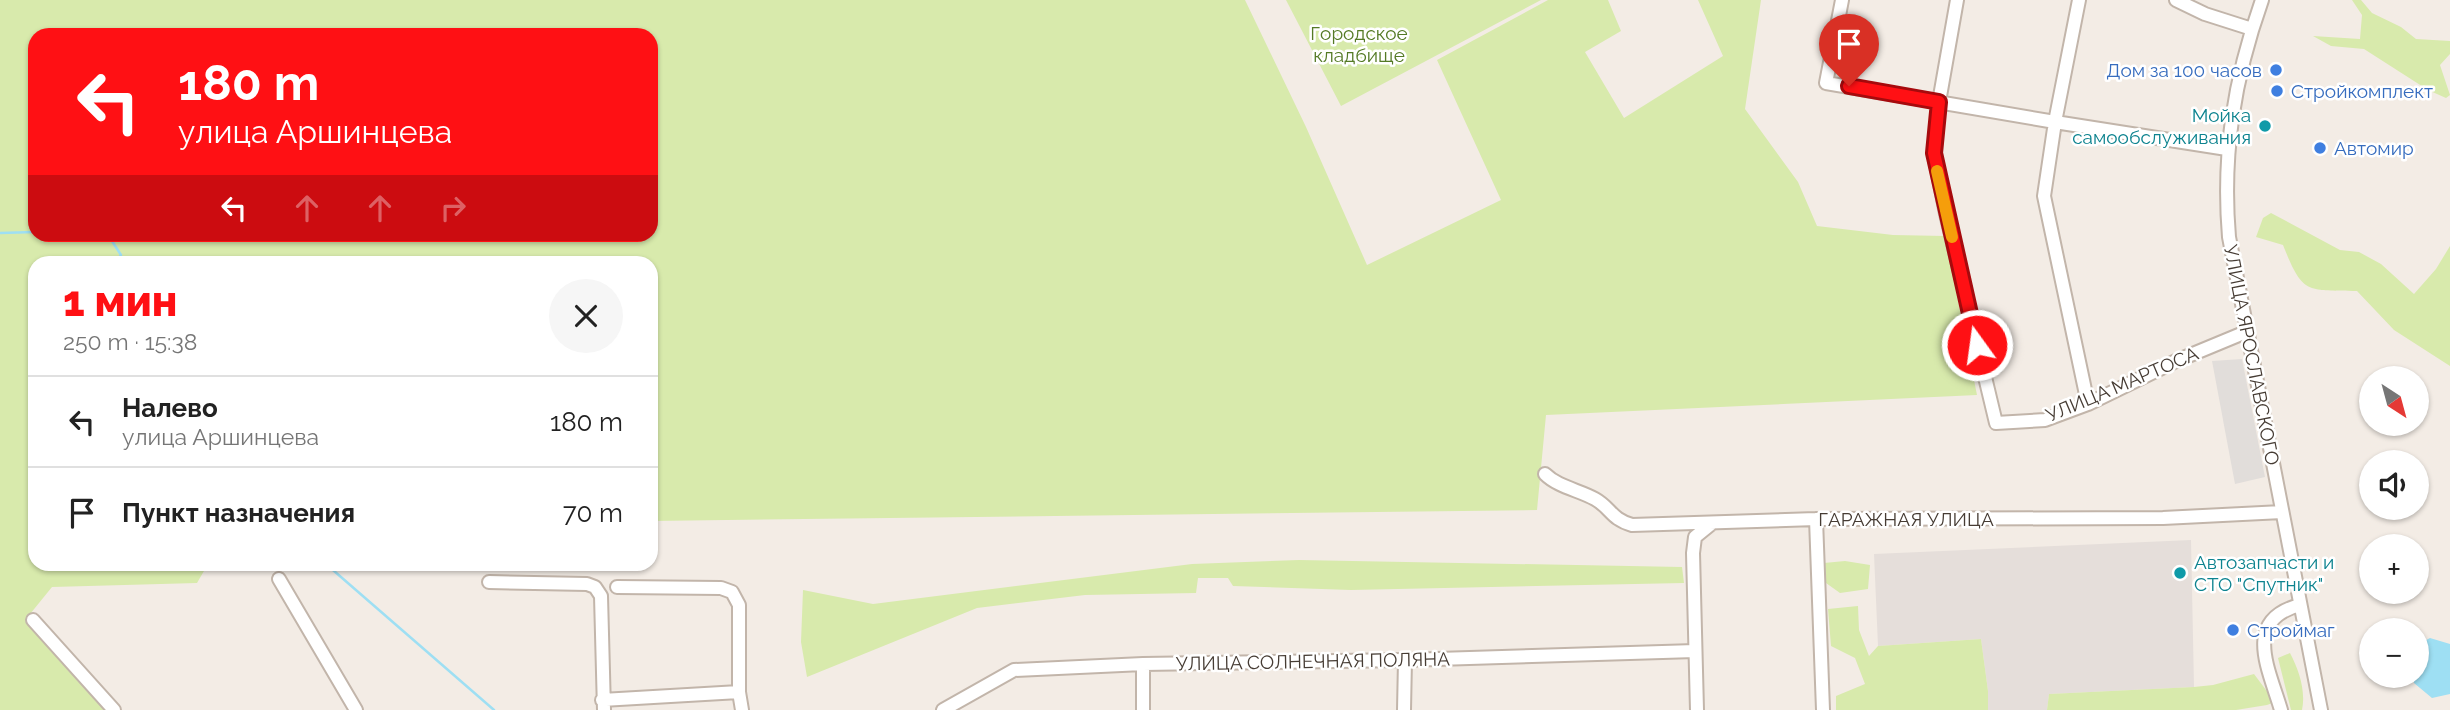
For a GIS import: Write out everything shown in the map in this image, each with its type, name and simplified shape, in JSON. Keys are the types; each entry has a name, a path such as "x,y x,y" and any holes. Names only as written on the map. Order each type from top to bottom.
{"street":[{"path":"1842,0 1826,83 2227,149"},
{"path":"1939,102 1957,0"},
{"path":"2079,0 2055,122 2044,196 2088,404"},
{"path":"2176,0 2205,14 2252,29"},
{"path":"2196,0 2194,5 2205,14"},
{"name":"УЛИЦА ЯРОСЛАВСКОГО","path":"2262,0 2252,29 2231,117 2225,194 2229,237 2246,332 2321,710"},
{"name":"УЛИЦА МАРТОСА","path":"1939,102 1934,153 1996,423 2045,420 2088,404 2176,361 2246,332"},
{"name":"ГАРАЖНАЯ УЛИЦА","path":"1545,474 1552,481 1598,501 1618,521 1632,525 1816,519 2163,519 2282,512"},
{"path":"1816,519 1822,710"},
{"path":"1697,710 1695,537 1711,524"},
{"path":"279,579 356,710"},
{"path":"489,582 587,583 595,587 601,597 603,705 739,692"},
{"path":"617,587 721,588 732,592 739,605 739,692 742,710"},
{"path":"2281,710 2264,650 2264,635 2270,620 2281,610 2300,605"},
{"path":"33,620 114,710"},
{"name":"УЛИЦА СОЛНЕЧНАЯ ПОЛЯНА","path":"943,710 1014,670 1143,664 1405,660 1695,651"},
{"path":"1404,710 1405,660"},
{"path":"1143,664 1143,710"}],"shaded area":[{"path":"2242,359 2265,477 2235,484 2212,361"},
{"path":"2191,540 2194,687 2049,694 2047,710 1988,710 1981,639 1878,646 1874,554"}],"green space":[{"path":"0,0 1245,0 1306,127 1367,265 1501,200 1437,60 1548,0 1608,0 1621,31 1585,52 1624,118 1723,56 1698,0 1761,0 1745,109 1798,182 1817,226 1893,235 1945,236 1977,395 1546,415 1537,510 658,521 658,256 28,256 28,571 204,571 197,583 52,587 26,619 109,710 0,710"},
{"name":"Городское кладбище","path":"1286,0 1541,0 1341,106"},
{"path":"2352,0 2361,0 2372,13 2401,27 2416,39 2450,41 2450,54 2440,65 2450,95 2446,98 2428,90 2364,49 2331,46 2313,36 2360,39 2362,15"},
{"path":"2271,213 2340,250 2359,252 2381,264 2414,294 2436,269 2450,246 2450,366 2394,330 2357,291 2316,289 2302,281 2283,245 2256,237 2263,218"},
{"path":"1299,560 1682,567 1684,583 1351,590 1233,586 1228,578 1198,578 1196,593 1085,595 977,608 807,677 801,642 803,590 873,604 1192,564"},
{"path":"1845,561 1870,565 1868,589 1840,593 1826,583 1824,563"},
{"path":"1858,606 1859,630 1869,656 1878,646 1981,639 1988,710 1836,710 1836,696 1865,684 1855,658 1831,646 1828,609"},
{"path":"2290,653 2301,681 2302,710 2291,710 2278,658"},
{"path":"2254,674 2275,702 2236,710 2047,710 2049,694 2194,687"}],"water":[{"path":"2429,639 2450,644 2450,694 2432,698 2420,688 2429,688"}],"waterway":[{"path":"0,233 28,232"},
{"path":"113,242 120,256"},
{"path":"334,571 494,710"}],"slow traffic":[{"path":"1937,171 1952,237"}],"place":[{"name":"Дом за 100 часов","path":"2276,70"},
{"name":"Стройкомплект","path":"2277,91"},
{"name":"Мойка самообслуживания","path":"2265,126"},
{"name":"Автомир","path":"2320,148"},
{"name":"Автозапчасти и СТО \"Спутник\"","path":"2180,573"},
{"name":"Строймаг","path":"2233,630"}],"route":[{"path":"1849,86 1939,102 1934,153 1977,345"}]}
